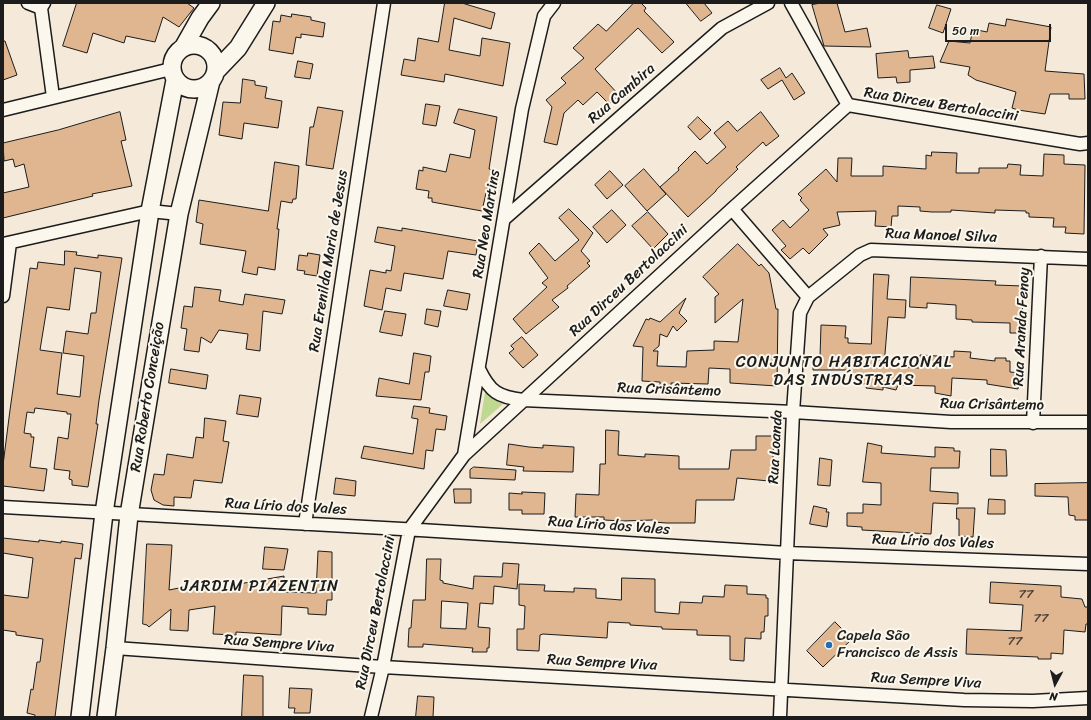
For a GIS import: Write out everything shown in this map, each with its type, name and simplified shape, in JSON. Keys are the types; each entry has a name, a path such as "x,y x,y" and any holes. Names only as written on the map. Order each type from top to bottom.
{"street":[{"path":"28,3 42,5 53,97"},
{"path":"183,48 197,45 207,49 214,57 214,76 205,87 195,90 185,88 173,74 174,56 183,48 211,3"},
{"name":"Rua Roberto Conceição","path":"106,717 129,515 179,214 214,76 238,48 266,3"},
{"name":"Rua Erenilda Maria de Jesus","path":"305,524 384,3"},
{"name":"Rua Neo Martins","path":"464,455 522,109 544,16 554,3"},
{"name":"Rua Cambira","path":"504,219 722,28 768,3"},
{"path":"791,3 848,105"},
{"path":"3,110 53,97 173,74"},
{"name":"Rua Roberto Conceição","path":"80,717 104,513 150,210 173,74"},
{"name":"Rua Dirceu Bertolaccini","path":"371,717 383,667 409,530 464,455 732,209 848,105 1080,144 1088,143"},
{"path":"732,209 808,297"},
{"path":"3,296 6,244 150,210 179,214"},
{"name":"Rua Manoel Silva","path":"808,297 860,255 872,250 1088,258"},
{"name":"Rua Aranda Fenoy","path":"1033,423 1041,256"},
{"name":"Rua Loanda","path":"780,717 793,412 800,313 808,297"},
{"name":"Rua Crisântemo","path":"479,369 488,386 494,392 506,398 523,400 793,412 951,422 1088,422"},
{"name":"Rua Lírio dos Vales","path":"3,508 305,524 787,553 1088,564"},
{"name":"Rua Sempre Viva","path":"115,648 383,667 1002,701 1088,698"}],"green space":[{"path":"485,392 491,398 503,404 480,424"}],"building":[{"path":"77,3 187,3 194,8 179,27 163,17 155,42 126,36 124,43 93,33 87,53 63,46"},
{"path":"445,3 462,3 495,13 491,29 454,18 449,50 480,56 482,38 510,43 503,86 445,74 444,82 401,75 404,59 415,61 418,38 438,42"},
{"path":"634,3 641,3 646,8 644,11 674,42 662,53 638,28 595,69 619,95 609,104 597,92 583,105 578,100 564,113 557,145 544,142 552,107 546,100 566,83 561,78 584,58 573,48 598,24 606,31"},
{"path":"686,3 704,3 712,13 701,21"},
{"path":"821,3 837,3 845,32 867,28 871,47 824,46 812,5"},
{"path":"937,5 951,9 943,33 929,28"},
{"path":"292,14 311,17 311,20 325,23 323,37 301,34 301,38 296,37 293,54 269,50 273,21 280,22 281,15 291,17"},
{"path":"1007,19 1051,27 1045,71 1084,74 1085,99 1069,99 1069,94 1050,94 1045,114 1018,110 1012,108 1016,92 976,80 968,75 970,67 940,62 949,41 970,43 973,29 987,32 989,23 1005,26"},
{"path":"3,41 5,41 17,75 3,80"},
{"path":"908,51 909,58 933,56 935,68 910,70 910,82 897,83 896,77 878,78 876,54"},
{"path":"298,61 313,64 310,79 295,77"},
{"path":"780,68 786,78 792,73 805,93 794,100 782,80 768,89 761,80"},
{"path":"243,79 255,81 255,85 267,87 265,98 282,101 278,128 244,123 242,139 219,135 223,102 240,103"},
{"path":"426,104 440,106 436,126 423,124"},
{"path":"318,107 343,111 333,169 306,165 310,127 313,127"},
{"path":"459,109 497,117 489,169 493,170 491,184 488,184 482,211 432,202 432,198 428,198 429,191 416,189 419,170 423,171 423,167 446,172 450,154 470,158 475,130 454,123"},
{"path":"120,112 126,140 121,141 132,186 92,194 93,196 3,218 3,193 29,187 24,164 15,167 13,159 4,161 3,143 58,130"},
{"path":"761,112 779,136 766,146 763,142 736,167 738,169 716,191 688,217 660,187 679,170 678,168 695,151 707,164 726,147 714,133 728,121 737,131"},
{"path":"698,117 711,130 700,140 688,127"},
{"path":"932,152 957,153 956,173 979,173 979,168 1007,168 1008,164 1021,165 1020,175 1043,176 1044,154 1064,155 1064,164 1085,165 1084,234 1065,233 1066,227 1053,227 1054,218 1029,217 1029,213 1026,213 1026,211 995,210 995,213 951,210 951,212 932,212 920,211 920,207 898,206 898,216 892,216 891,227 875,226 876,211 837,212 840,225 823,229 828,235 809,254 803,248 790,259 781,250 786,246 772,230 783,220 790,228 809,210 800,200 802,198 798,194 826,169 837,182 838,158 852,158 851,176 883,176 883,166 926,169 926,155 931,156"},
{"path":"275,162 299,166 296,199 293,199 292,203 281,201 277,229 279,229 275,270 258,267 257,275 242,272 246,251 200,244 203,224 196,222 199,200 268,211"},
{"path":"644,169 666,194 647,211 625,186"},
{"path":"610,171 623,185 607,199 595,185"},
{"path":"569,209 593,233 581,251 590,261 587,263 590,266 567,286 568,288 552,300 559,307 526,334 513,319 547,287 542,283 548,278 529,253 539,243 555,261 579,240 559,218"},
{"path":"612,210 626,225 607,243 593,227"},
{"path":"648,212 668,234 653,249 632,226"},
{"path":"378,227 402,231 402,228 478,241 476,255 448,251 443,279 404,273 401,291 386,288 382,310 364,306 370,270 386,273 386,270 391,271 395,246 375,242"},
{"path":"738,244 759,266 761,264 769,273 776,309 778,309 777,386 730,383 730,369 709,368 708,384 671,383 671,386 660,386 660,382 642,381 643,347 633,346 646,319 649,320 650,318 660,322 686,298 679,313 687,321 677,331 673,326 667,337 660,334 659,346 653,351 658,351 657,366 686,367 687,351 714,350 714,341 738,342 743,299 715,323 715,297 719,294 703,277"},
{"path":"65,251 77,252 76,255 98,258 98,255 122,258 99,400 96,424 98,424 88,487 72,485 72,480 69,479 70,471 54,469 58,437 68,439 71,414 67,414 67,412 35,408 34,413 27,412 24,433 31,434 31,437 34,437 30,467 47,469 44,491 3,486 3,465 30,268 37,269 38,262 64,265","holes":["75,268 101,272 96,313 91,313 88,334 66,331 63,353 84,356 80,397 57,394 62,353 40,350 47,307 69,310"]},
{"path":"308,253 320,255 317,276 304,274 305,271 297,270 299,255 307,256"},
{"path":"874,274 889,275 887,299 906,300 905,318 888,317 884,366 919,368 920,355 954,357 954,351 971,352 970,358 995,361 995,358 1006,358 1006,361 1010,361 1010,372 1021,373 1018,389 987,384 987,380 952,378 951,396 935,393 935,386 898,385 896,390 883,387 883,390 866,388 867,384 849,383 850,370 813,370 813,356 820,357 821,325 846,326 845,338 848,338 848,343 871,344"},
{"path":"911,277 996,281 995,285 1023,286 1022,333 1010,333 1010,323 972,322 972,320 956,319 956,305 927,303 927,308 910,307"},
{"path":"195,287 221,290 219,301 243,305 245,294 285,300 282,314 263,311 260,351 246,349 248,334 219,330 211,343 201,337 199,352 184,350 187,329 181,328 184,306 192,307"},
{"path":"448,290 470,294 467,310 444,306"},
{"path":"427,309 441,311 438,327 425,324"},
{"path":"385,311 406,314 402,336 380,332"},
{"path":"522,337 538,355 523,368 509,353 514,349 511,346"},
{"path":"414,353 431,356 429,372 425,372 421,400 376,396 379,378 409,384"},
{"path":"171,369 208,375 206,389 169,383"},
{"path":"240,395 261,398 258,417 237,414"},
{"path":"414,406 430,408 429,413 447,416 445,430 436,429 433,451 426,450 424,469 361,458 364,446 413,454 418,419 412,418"},
{"path":"205,418 226,421 223,441 229,442 222,483 194,480 191,498 174,497 174,506 163,505 154,500 151,490 154,474 164,475 167,454 193,458 196,437 203,438"},
{"path":"606,430 619,431 618,455 645,457 645,454 679,456 679,469 729,469 731,450 756,450 756,436 774,436 772,477 769,477 769,481 737,478 734,500 696,500 695,523 653,522 653,520 622,521 604,520 604,517 575,517 576,494 599,495 600,464 605,464"},
{"path":"868,443 882,446 881,453 935,457 935,447 954,448 954,451 960,451 959,468 931,468 930,491 958,493 958,504 933,503 931,534 862,530 862,527 847,526 847,513 863,513 863,504 881,505 881,483 863,482"},
{"path":"509,444 543,448 543,445 574,447 573,472 523,471 524,467 507,465"},
{"path":"991,449 1006,450 1007,476 991,476"},
{"path":"820,458 832,460 830,486 818,485"},
{"path":"474,467 516,470 515,480 470,478 470,470"},
{"path":"336,478 356,481 355,496 334,494"},
{"path":"1088,483 1088,520 1075,520 1075,516 1069,515 1068,497 1035,496 1035,484"},
{"path":"454,489 471,489 471,503 455,503"},
{"path":"522,492 545,493 544,514 522,514 522,510 509,510 509,493 522,494"},
{"path":"989,499 1005,500 1005,514 988,514"},
{"path":"814,506 827,509 826,512 829,512 827,527 810,524"},
{"path":"957,508 975,508 973,537 959,536 959,519 957,519"},
{"path":"3,538 39,542 39,540 61,543 61,541 83,544 81,559 75,558 55,717 35,717 35,715 27,713 31,689 33,690 37,662 40,662 43,639 16,635 16,632 3,630 3,595 28,598 33,558 3,553"},
{"path":"147,544 172,545 169,590 199,584 200,588 239,590 239,584 284,576 283,592 316,593 318,551 332,552 332,600 327,600 326,615 308,614 308,608 282,606 281,635 236,632 236,635 213,634 215,606 189,610 188,631 170,630 171,609 149,627 143,624"},
{"path":"265,547 288,549 284,570 263,569"},
{"path":"427,559 441,559 440,580 443,581 443,583 473,589 474,576 502,577 503,563 519,564 517,589 494,586 493,604 480,603 478,627 490,628 489,648 487,648 487,652 472,652 473,648 423,644 423,647 408,647 413,600 425,600","holes":["442,601 468,603 466,629 441,628"]},
{"path":"622,578 655,579 655,612 679,614 680,602 702,603 703,596 724,597 725,585 747,586 747,594 766,595 766,598 768,598 768,616 765,616 764,632 761,632 761,639 745,638 744,661 730,660 730,636 697,635 697,630 662,629 662,627 630,625 630,623 608,622 607,638 543,634 540,635 539,651 517,650 517,629 524,629 525,606 519,605 519,584 545,585 544,591 574,592 574,588 596,589 596,598 621,600"},
{"path":"991,582 1061,586 1061,597 1082,599 1085,607 1088,607 1088,624 1086,624 1085,632 1064,630 1063,654 1051,653 1051,659 1038,659 1038,657 966,654 967,629 1021,631 1023,605 990,603"},
{"name":"Capela São Francisco de Assis","path":"835,622 852,639 823,667 807,651"},
{"path":"244,675 263,676 263,717 242,717"},
{"path":"290,688 312,689 310,713 294,713 295,708 289,708"},
{"path":"418,696 434,697 433,717 416,717"}],"place":[{"name":"Capela São Francisco de Assis","path":"829,645"}],"district":[{"name":"CONJUNTO HABITACIONAL DAS INDÚSTRIAS","path":"844,372"},
{"name":"JARDIM PIAZENTIN","path":"260,587"}]}
